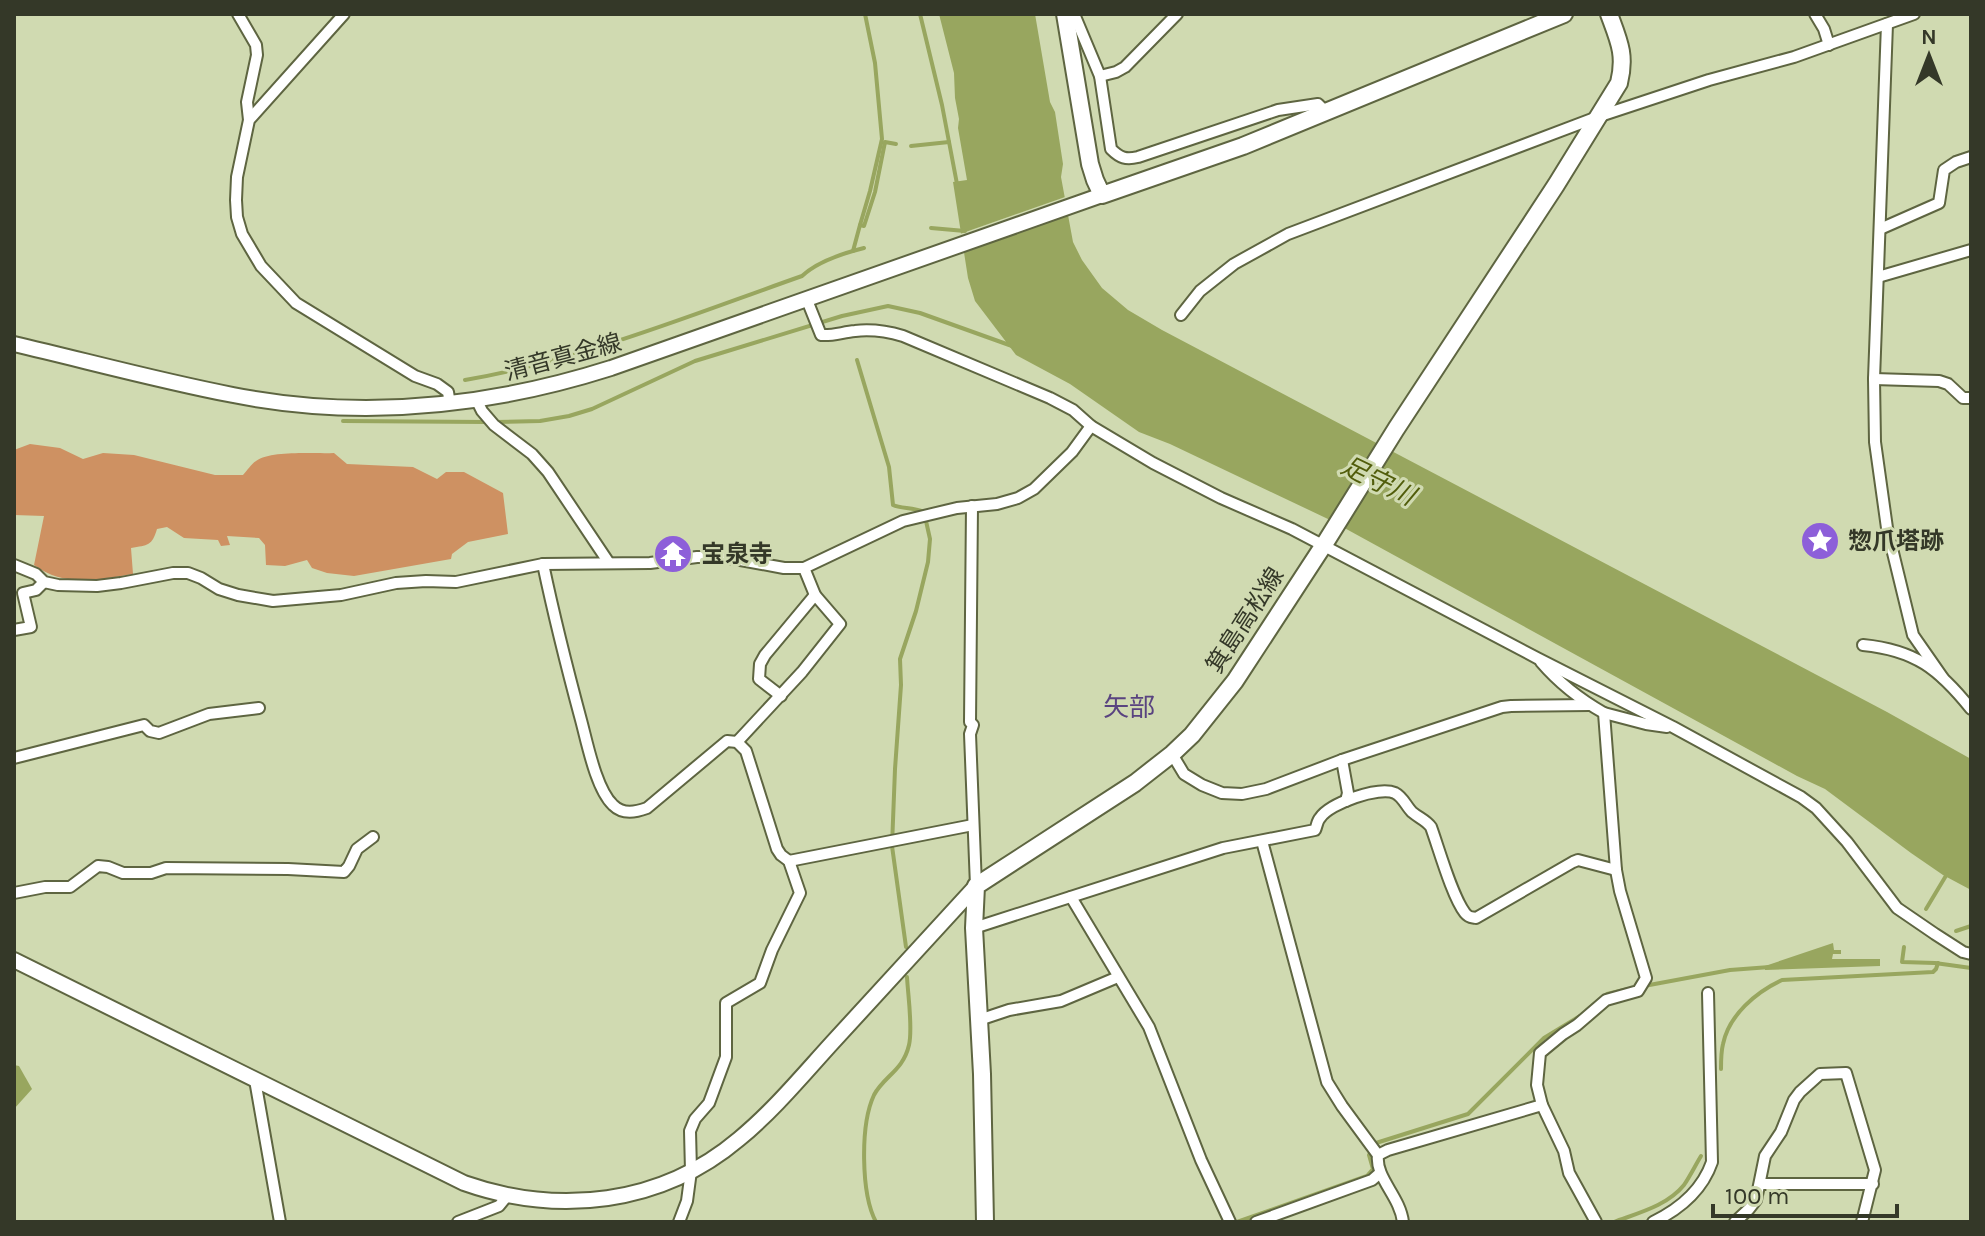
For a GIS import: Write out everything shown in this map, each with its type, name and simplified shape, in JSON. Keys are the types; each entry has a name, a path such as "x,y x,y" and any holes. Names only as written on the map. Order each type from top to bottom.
{"main road":[{"path":"1069,14 1090,164 1102,195 1243,146 1564,14"},
{"name":"箕島高松線","path":"976,886 1135,783 1172,754 1212,712 1235,681 1619,83 1623,54 1609,14"},
{"path":"976,886 974,928 982,1074 985,1222"}],"street":[{"path":"238,14 256,45 257,55 247,102 249,120 237,177 236,209 242,234 261,266 296,303 415,376 437,384 448,392 450,404"},
{"path":"249,120 344,14"},
{"path":"1069,14 1100,76 1111,149 1119,157 1128,159 1278,110 1318,104 1326,112"},
{"path":"1100,76 1125,67 1177,14"},
{"path":"1815,14 1829,45"},
{"path":"1181,315 1200,291 1234,264 1288,234 1600,116 1709,80 1794,57 1914,14"},
{"path":"1887,24 1874,379 1875,442 1887,528 1913,635 1943,678 1971,709"},
{"path":"1880,229 1939,203 1944,170 1971,157"},
{"name":"清音真金線","path":"14,344 264,400 362,408 477,401 579,379 1102,195"},
{"path":"1878,277 1971,250"},
{"path":"807,300 821,335 881,330 903,336 1050,398 1153,463 1221,498 1325,543 1801,797 1816,808 1847,842 1897,908 1963,952 1971,954"},
{"path":"1874,379 1939,381 1948,384 1963,398 1971,398"},
{"path":"477,401 494,425 532,454 548,472 609,563"},
{"path":"14,565 36,574 44,582 58,585 97,586 188,573 219,589 273,601 341,595 396,583 456,582 543,564 650,563 724,557 784,568 804,568 903,521 1018,498 1034,489 1072,452 1091,426"},
{"path":"14,960 440,1172 507,1196 564,1202 593,1201 654,1187 691,1171 738,1141 759,1122 976,886 970,734 973,725 970,722 972,506"},
{"path":"543,564 593,765 603,792 613,805 631,812 647,808 727,741 737,742 746,751 777,849 789,861 800,893 772,950 760,983 726,1003 726,1057 709,1103 695,1119 690,1131 691,1171 687,1201 679,1222"},
{"path":"737,742 802,672 840,624 815,595 804,568"},
{"path":"14,630 31,627 23,593 36,590 44,582"},
{"path":"781,696 759,679 760,664 815,595"},
{"path":"1863,645 1896,649 1911,655 1943,678"},
{"path":"1537,658 1553,677 1604,713 1646,724 1673,727"},
{"path":"1172,754 1184,774 1202,785 1222,793 1242,794 1266,789 1342,760 1502,707 1589,705"},
{"path":"14,758 144,725 150,731 159,733 209,714 259,708"},
{"path":"1596,1222 1569,1173 1564,1151 1542,1105 1537,1085 1540,1053 1606,1000 1638,991 1646,978 1616,870 1604,713"},
{"path":"1342,760 1348,793 1346,801"},
{"path":"974,928 1223,848 1315,830 1320,818 1334,806 1380,791 1395,794 1412,812 1426,820 1456,895 1471,918 1578,860 1616,870"},
{"path":"789,861 973,825"},
{"path":"14,893 45,887 70,887 98,866 123,873 151,873 166,868 344,872 357,849 373,837"},
{"path":"1262,841 1327,1082 1374,1150 1380,1173 1395,1196 1403,1222"},
{"path":"1071,897 1149,1027 1201,1160 1230,1222"},
{"path":"979,1020 1009,1010 1061,1001 1118,977"},
{"path":"1653,1222 1687,1201 1703,1183 1712,1162 1708,993"},
{"path":"1735,1222 1756,1200 1765,1156 1781,1132 1794,1100 1820,1074 1846,1073 1875,1170 1862,1222"},
{"path":"255,1080 280,1222"},
{"path":"1374,1150 1388,1150 1542,1105"},
{"path":"1256,1222 1372,1180 1380,1173"},
{"path":"1760,1184 1873,1184"},
{"path":"458,1222 499,1206 507,1196"}],"shaded area":[{"path":"30,444 60,448 83,459 103,453 134,455 215,475 243,475 254,462 263,458 305,453 334,453 347,464 413,467 437,479 446,472 464,472 503,493 508,534 468,542 452,554 451,559 354,576 312,568 307,560 285,566 266,565 265,545 259,538 227,536 230,545 221,546 218,540 184,538 167,527 157,529 148,544 131,548 133,574 70,580 34,565 44,516 14,515 14,450"}],"water":[{"name":"足守川","path":"939,14 1035,14 1050,102 1055,112 1063,164 1061,177 1073,242 1102,288 1128,310 1162,330 1971,759 1971,890 1911,853 1825,789 1328,519 1139,432 1070,384 1016,355 975,301 968,278 953,182 967,180 958,128 954,73"},
{"path":"1833,943 1834,950 1841,950 1841,954 1833,954 1832,959 1880,959 1880,966 1765,970 1765,966"},
{"path":"14,1065 19,1066 32,1089 14,1109"}],"pier":[{"path":"1068,196 1071,214 960,254 957,235"}],"waterway":[{"path":"860,225 882,139 875,63 865,14"},
{"path":"920,14 957,184"},
{"path":"853,251 860,225 864,226 875,192 885,142 896,144"},
{"path":"911,146 949,142"},
{"path":"931,228 965,231"},
{"path":"465,380 593,349 802,276 823,262 864,248"},
{"path":"495,422 540,421 569,416 592,409 695,361 842,316 888,306 920,313 1012,346"},
{"path":"857,360 889,467 893,505 924,512 930,539 928,562 916,611 900,659 892,846 906,947"},
{"path":"343,421 486,422"},
{"path":"1926,909 1947,874"},
{"path":"1956,931 1971,926"},
{"path":"1904,947 1902,962 1971,968"},
{"path":"1721,1069 1726,1033 1737,1014 1753,998 1782,980 1933,972 1938,963"},
{"path":"1644,986 1730,970 1770,967"},
{"path":"876,1222 865,1177 866,1124 874,1095 898,1067 909,1045 907,977"},
{"path":"1587,1010 1607,994 1628,989"},
{"path":"1237,1222 1367,1176 1373,1169 1369,1155 1376,1143 1468,1114 1544,1038 1580,1016"},
{"path":"1614,1222 1652,1208 1677,1192 1701,1156"}],"place":[{"name":"惣爪塔跡","path":"1820,541"},
{"name":"宝泉寺","path":"673,554"}],"district":[{"name":"矢部","path":"1129,707"}]}
